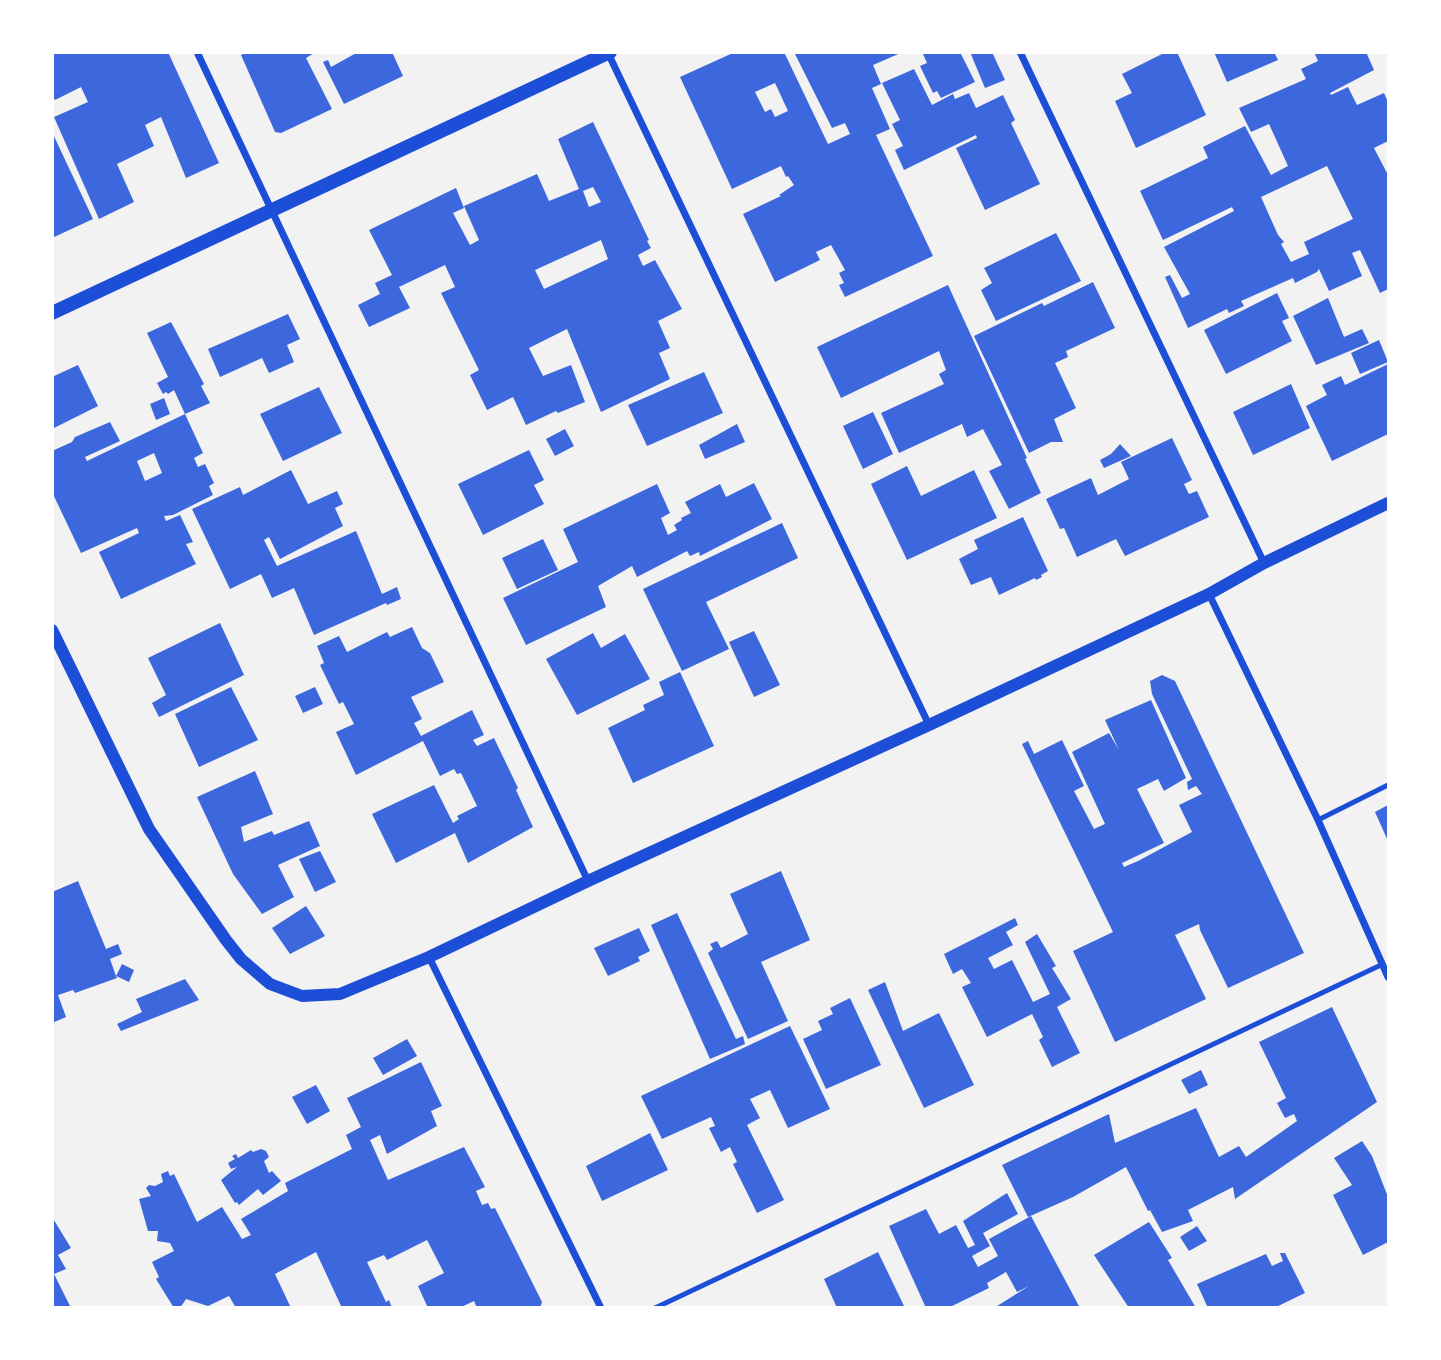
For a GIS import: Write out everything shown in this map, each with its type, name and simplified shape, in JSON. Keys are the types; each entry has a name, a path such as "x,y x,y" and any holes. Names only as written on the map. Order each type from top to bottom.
{"main road":[{"path":"52,313 608,53"}],"street":[{"path":"197,52 588,881"},
{"path":"1020,52 1264,563"},
{"path":"608,53 929,725"},
{"path":"52,631 149,829 241,959 270,985 302,996 340,993 429,957 929,725 1209,594 1264,563 1388,503"},
{"path":"1209,594 1318,820 1388,977"},
{"path":"429,957 601,1307"}],"lane":[{"path":"1318,820 1388,785"},
{"path":"655,1307 1383,964"}],"building":[{"path":"52,52 168,52 219,163 186,178 161,117 145,125 154,146 117,164 134,202 99,219 54,117 88,102 81,87 55,100 52,95"},
{"path":"247,52 316,52 306,58 332,109 281,133 275,132 241,55"},
{"path":"358,52 392,52 403,76 344,104 323,62 328,60 331,67"},
{"path":"735,52 784,52 828,144 850,134 845,123 832,128 794,52 903,52 873,65 881,84 872,88 890,129 876,135 933,256 845,297 839,285 844,283 839,273 845,270 831,245 816,252 820,260 775,282 743,214 781,196 779,195 794,185 781,166 732,189 680,77","holes":["775,83 788,111 775,117 771,109 765,112 755,92"]},
{"path":"922,52 960,52 975,82 941,98 937,91 933,93 920,66 927,63"},
{"path":"970,52 992,52 1005,80 985,88"},
{"path":"1166,52 1177,52 1206,115 1136,148 1115,101 1132,93 1122,74"},
{"path":"1214,52 1274,52 1278,60 1227,82"},
{"path":"1314,52 1366,52 1374,70 1330,93 1331,95 1348,87 1357,105 1384,93 1388,102 1388,141 1374,148 1388,175 1388,289 1380,293 1360,250 1352,253 1362,276 1329,291 1319,269 1295,283 1293,278 1241,301 1244,306 1229,313 1227,309 1188,328 1165,277 1170,275 1182,298 1190,294 1164,247 1234,211 1232,207 1163,240 1140,191 1208,158 1203,147 1245,126 1271,175 1288,166 1269,124 1251,132 1239,108 1306,79 1301,69 1318,61","holes":["1327,166 1353,219 1304,242 1309,254 1291,262 1261,197"]},
{"path":"914,69 932,105 953,94 955,99 969,93 976,108 1003,95 1015,120 1011,123 1040,184 985,210 956,148 977,138 976,135 904,170 895,150 903,146 892,124 900,120 882,83"},
{"path":"593,122 649,240 647,241 651,248 638,255 643,266 655,260 682,309 658,321 670,348 659,353 670,379 601,412 567,329 529,348 543,376 571,365 585,402 558,413 556,411 526,425 513,397 487,410 470,375 479,370 441,293 455,287 445,265 399,287 410,308 369,327 358,305 380,294 375,283 392,275 369,230 456,188 464,208 453,213 470,245 479,240 464,206 537,174 549,201 579,189 558,139","holes":["593,187 601,202 589,207 583,191","601,240 608,259 544,289 535,270"]},
{"path":"52,132 93,219 52,238"},
{"path":"1056,233 1081,281 996,321 981,290 992,283 984,268"},
{"path":"1093,282 1115,328 1066,351 1068,357 1055,363 1076,408 1054,419 1063,442 1051,442 1029,453 974,336"},
{"path":"948,285 1041,493 1009,509 989,471 1002,465 983,429 967,437 962,424 899,453 881,413 944,384 939,374 946,370 939,351 841,398 817,347"},
{"path":"1277,293 1289,318 1282,321 1292,341 1226,374 1204,330"},
{"path":"1328,298 1344,337 1362,329 1369,343 1316,365 1293,316"},
{"path":"288,314 300,339 287,345 294,362 269,373 262,358 220,377 208,349"},
{"path":"171,322 204,384 201,386 210,403 185,414 174,390 163,394 157,383 168,377 147,333"},
{"path":"1379,340 1388,362 1360,374 1351,353"},
{"path":"1388,364 1388,434 1332,461 1306,406 1327,395 1322,385 1341,376 1345,385"},
{"path":"78,365 98,406 52,429 52,377"},
{"path":"704,372 723,413 647,446 628,405"},
{"path":"1291,384 1310,428 1253,455 1233,412"},
{"path":"319,387 342,433 283,461 260,414"},
{"path":"164,398 170,414 156,420 150,404"},
{"path":"873,412 893,454 863,469 843,426"},
{"path":"185,414 203,453 194,458 198,467 205,464 214,483 209,486 213,495 173,515 164,516 166,521 180,515 193,542 186,544 196,564 121,599 99,552 139,533 137,528 81,553 52,492 52,451 72,442 75,437 110,422 120,441 85,457 87,461","holes":["154,453 162,473 145,481 137,461"]},
{"path":"737,424 745,442 705,459 699,445"},
{"path":"565,429 574,446 555,456 546,439"},
{"path":"1172,438 1192,480 1184,484 1189,494 1197,491 1209,517 1125,556 1116,539 1077,557 1064,528 1060,529 1046,499 1091,478 1098,495 1129,479 1121,462"},
{"path":"1120,444 1131,456 1104,468 1100,460 1111,454"},
{"path":"529,450 544,480 534,485 544,504 483,535 458,484"},
{"path":"907,466 921,496 974,470 997,518 907,560 871,484"},
{"path":"291,470 308,504 337,491 343,504 335,508 343,526 280,559 269,537 264,540 277,566 356,531 382,594 397,587 401,599 314,635 294,588 272,598 261,574 230,589 192,509 240,487 243,495"},
{"path":"754,483 772,519 700,556 699,552 690,556 687,551 637,577 632,566 598,586 606,607 526,645 503,598 578,562 563,529 657,484 670,513 661,518 668,535 677,530 674,525 682,520 681,518 691,513 685,502 720,484 726,497"},
{"path":"1023,517 1048,571 1036,580 1035,578 999,595 991,577 971,585 959,559 978,549 974,540"},
{"path":"782,523 798,558 706,602 729,649 682,671 643,589"},
{"path":"543,539 558,570 517,589 502,558"},
{"path":"220,623 244,675 159,717 152,703 166,695 148,658"},
{"path":"412,627 422,648 430,653 444,682 411,697 422,719 414,723 421,736 472,710 484,735 473,740 477,746 494,738 533,827 468,863 455,833 396,863 372,814 434,785 453,823 459,819 457,816 477,806 461,773 457,774 454,769 440,776 423,741 356,775 336,732 354,724 343,702 339,704 320,665 324,663 317,646 339,636 347,652 387,632 390,637"},
{"path":"754,631 780,685 754,697 729,642"},
{"path":"593,633 601,648 625,634 650,679 577,715 546,659"},
{"path":"680,672 714,746 633,783 608,728 645,710 643,705 664,695 659,682"},
{"path":"1162,675 1175,681 1304,953 1228,988 1199,924 1175,935 1206,999 1115,1042 1073,951 1113,932 1022,744 1028,741 1034,754 1062,740 1084,786 1074,791 1094,829 1105,824 1072,752 1109,733 1119,750 1105,720 1151,700 1186,778 1164,791 1158,779 1137,789 1164,843 1122,863 1124,867 1138,861 1192,832 1179,805 1202,794 1196,786 1188,790 1187,782 1192,779 1152,694 1150,681"},
{"path":"231,687 258,740 199,767 175,714"},
{"path":"315,687 323,704 303,713 295,696"},
{"path":"255,771 273,814 241,827 244,842 272,831 274,835 309,821 320,846 278,865 294,897 262,914 233,874 197,797"},
{"path":"1388,805 1388,841 1375,812"},
{"path":"320,851 336,882 315,892 299,859"},
{"path":"781,871 810,940 761,962 788,1021 748,1039 708,953 713,949 710,944 717,941 721,948 748,934 730,894"},
{"path":"78,881 106,949 118,944 122,954 110,959 117,978 75,993 73,990 58,995 66,1017 52,1023 52,892"},
{"path":"306,906 325,936 290,954 272,928"},
{"path":"677,913 736,1039 743,1036 745,1044 710,1059 651,925"},
{"path":"1015,918 1018,925 1006,932 1013,945 988,958 994,969 1012,960 1033,1002 1050,994 1025,942 1037,934 1056,966 1052,968 1071,999 1057,1007 1080,1053 1052,1067 1039,1040 1043,1037 1032,1014 987,1037 962,987 971,983 962,969 953,974 944,954"},
{"path":"639,928 650,951 638,957 640,961 608,976 594,948"},
{"path":"122,964 134,970 129,982 116,976"},
{"path":"185,979 199,1000 121,1031 117,1024 142,1012 136,999"},
{"path":"885,982 903,1031 939,1013 974,1085 924,1108 868,990"},
{"path":"850,998 881,1065 826,1089 803,1039 822,1030 818,1021 833,1014 830,1008"},
{"path":"1332,1007 1377,1102 1235,1199 1233,1187 1188,1210 1193,1221 1162,1232 1126,1167 1073,1197 1028,1217 1002,1165 1109,1114 1115,1143 1196,1108 1219,1157 1239,1146 1246,1157 1297,1121 1294,1114 1285,1118 1277,1103 1286,1098 1259,1042"},
{"path":"790,1026 830,1109 788,1128 770,1090 750,1099 760,1118 747,1125 784,1200 757,1213 733,1164 737,1162 730,1147 721,1152 709,1128 715,1126 711,1117 662,1139 641,1096"},
{"path":"407,1039 417,1056 383,1075 373,1058"},
{"path":"421,1062 442,1106 431,1111 437,1126 387,1154 380,1135 370,1140 388,1180 464,1147 485,1187 476,1191 482,1205 488,1203 491,1209 495,1208 542,1302 540,1308 477,1308 474,1301 459,1308 428,1308 418,1286 444,1273 427,1240 387,1260 384,1255 367,1262 386,1302 389,1300 392,1308 342,1308 316,1252 275,1274 291,1308 236,1308 229,1296 208,1306 186,1299 180,1308 174,1308 156,1279 159,1277 152,1262 174,1251 170,1243 157,1241 158,1231 148,1231 139,1199 151,1196 146,1188 149,1185 155,1186 163,1182 161,1174 168,1171 170,1176 174,1174 197,1222 222,1207 242,1239 251,1235 241,1219 288,1191 285,1183 352,1149 346,1135 361,1127 347,1098"},
{"path":"1201,1070 1208,1085 1189,1094 1181,1080"},
{"path":"316,1085 330,1111 307,1124 292,1097"},
{"path":"650,1133 668,1170 602,1201 586,1166"},
{"path":"1362,1141 1372,1156 1388,1197 1388,1242 1363,1255 1333,1195 1352,1185 1334,1158"},
{"path":"261,1149 266,1151 269,1157 264,1161 269,1173 272,1171 281,1181 263,1195 258,1189 239,1205 221,1180 237,1167 231,1169 228,1163 235,1159 232,1156 236,1154 238,1158 251,1150 253,1152"},
{"path":"1007,1193 1018,1214 983,1233 990,1246 972,1256 978,1267 998,1256 989,1239 1031,1216 1080,1308 994,1308 1029,1286 1017,1292 1006,1272 987,1283 989,1288 948,1308 926,1308 889,1226 926,1209 939,1234 956,1225 968,1248 975,1245 963,1221"},
{"path":"52,1217 71,1248 58,1255 66,1269 54,1274 71,1308 52,1308"},
{"path":"1149,1222 1172,1258 1168,1260 1196,1308 1129,1308 1094,1255"},
{"path":"1197,1226 1207,1241 1189,1251 1180,1237"},
{"path":"878,1252 905,1308 837,1308 824,1279"},
{"path":"1280,1253 1285,1253 1305,1293 1274,1308 1208,1308 1197,1284 1266,1254 1272,1266 1283,1261"}]}
